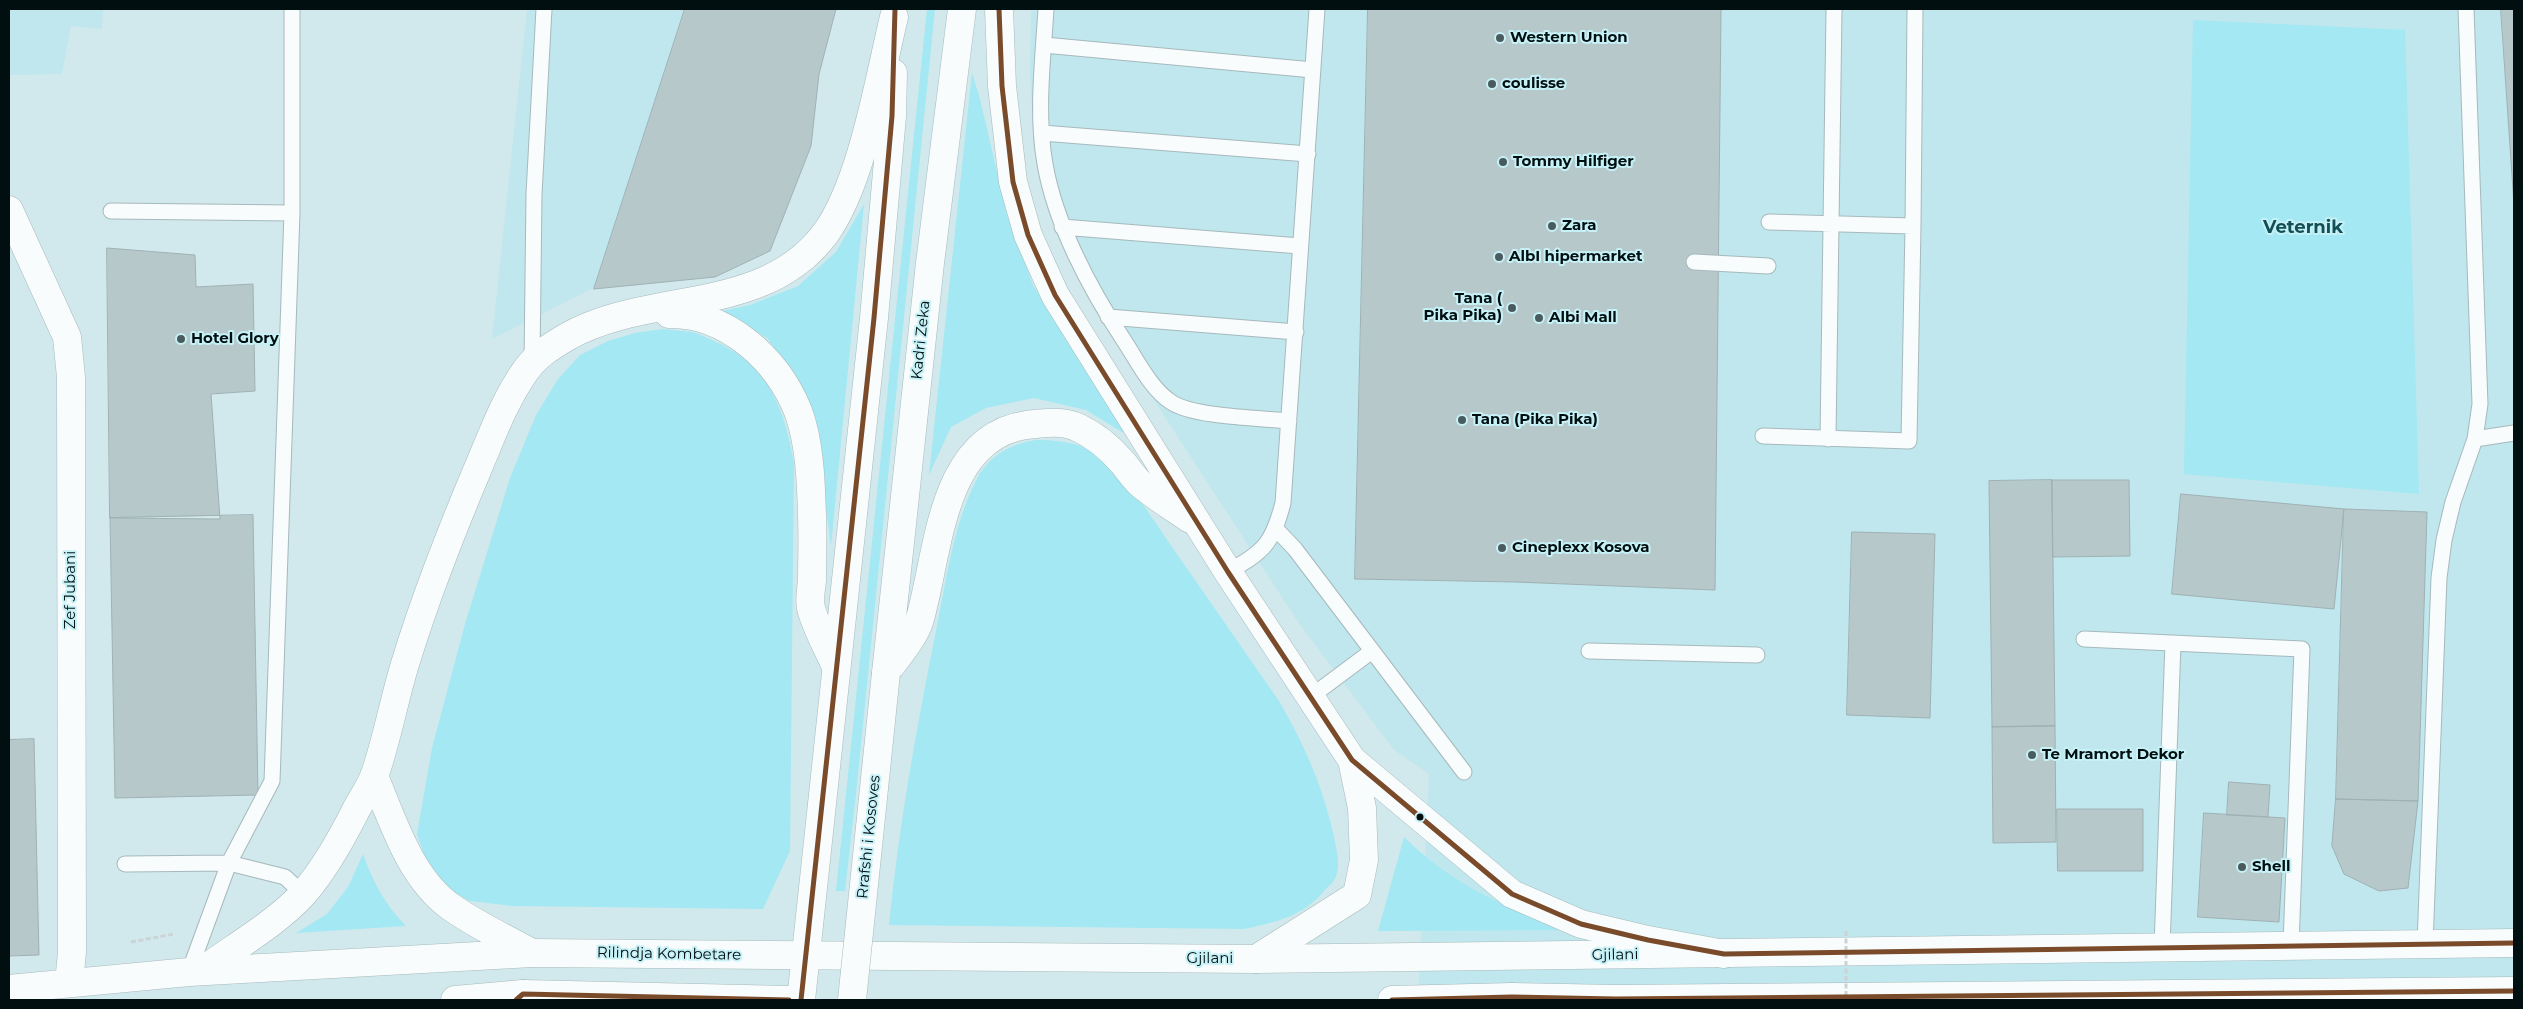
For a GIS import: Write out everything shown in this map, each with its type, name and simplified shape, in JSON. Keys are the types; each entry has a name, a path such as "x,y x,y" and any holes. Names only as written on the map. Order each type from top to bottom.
{"main road":[{"name":"Kadri Zeka","path":"886,673 929,272 962,9"},
{"path":"999,9 1007,141 1013,182 1028,235 1055,295 1197,524 1309,698 1352,760 1512,894 1581,924 1648,940 1724,954"},
{"path":"9,989 195,972 278,916 303,894 338,846 374,776 405,663 442,558 503,410 519,380 532,362 546,350 600,322 630,314 716,297 773,278 802,260 820,240 845,198 869,124 895,13"},
{"path":"802,1000 874,318 892,116 895,13"},
{"name":"Zef Jubani","path":"9,210 67,337 71,377 72,952 69,983"},
{"path":"630,314 685,314 702,318 721,326 757,351 787,388 798,412 810,479 812,516 811,607 837,669"},
{"path":"886,673 919,624 935,547 958,481 975,453 988,439 1005,431 1043,423 1058,423 1077,427 1099,439 1142,485 1197,524"},
{"name":"Rrafshi i Kosoves","path":"852,1000 886,673"},
{"path":"1256,959 1357,895 1364,860 1362,816 1352,760"},
{"path":"374,776 418,872 435,893 451,908 532,953"},
{"name":"Gjilani","path":"806,956 1256,959 2514,943"},
{"name":"Rilindja Kombetare","path":"195,972 532,953 806,956"},
{"path":"1392,1000 2323,996 2514,990"},
{"path":"455,1000 520,997 789,1000"}],"lane":[{"path":"195,972 229,863 272,781 292,213 292,9"},
{"path":"532,362 534,194 544,9"},
{"path":"1046,9 1042,133 1051,194 1062,226 1108,317 1154,386 1170,402 1188,410 1289,421"},
{"path":"1228,572 1255,557 1268,544 1276,529 1283,503 1317,9"},
{"path":"1828,438 1834,9"},
{"path":"1763,436 1909,441 1914,226 1915,9"},
{"path":"2426,944 2439,578 2452,502 2475,439 2480,404 2466,9"},
{"path":"1044,45 1313,70"},
{"path":"1042,133 1308,154"},
{"path":"111,211 292,213"},
{"path":"1769,222 1914,226"},
{"path":"1062,226 1300,246"},
{"path":"1694,262 1768,266"},
{"path":"1108,317 1296,332"},
{"path":"2475,439 2514,433"},
{"path":"1276,529 1295,549 1464,772"},
{"path":"2084,639 2302,649 2291,945"},
{"path":"2162,947 2173,643"},
{"path":"1309,698 1372,651"},
{"path":"1589,651 1757,654"},
{"path":"125,864 229,863 285,877 303,894"}],"path":[{"path":"1846,931 1846,1000"}],"shaded area":[{"path":"9,9 103,9 102,29 71,26 62,74 9,75"},
{"path":"527,9 790,9 796,186 492,339"},
{"path":"927,9 935,9 856,794 845,891 836,891"},
{"path":"1031,9 2514,9 2514,1000 1418,1000 1429,774 1394,750 1298,622 1120,348 1078,274 1053,223 1034,149 1030,75"},
{"path":"2193,20 2405,30 2419,494 2184,474"},
{"path":"972,73 980,99 1007,215 1033,285 1127,435 1086,410 1034,398 986,408 951,427 929,475"},
{"path":"864,204 831,546 817,436 802,386 767,338 722,311 750,305 798,286 836,252"},
{"path":"662,329 698,334 733,351 748,362 771,390 779,407 790,444 794,464 790,851 763,909 513,906 470,901 454,893 438,877 425,858 417,834 432,748 465,624 510,478 536,415 558,379 580,355 608,341 635,333"},
{"path":"1036,440 1059,441 1081,446 1095,453 1116,471 1147,510 1279,701 1313,769 1326,805 1337,850 1337,872 1333,882 1316,900 1297,913 1278,921 1244,929 889,925 903,812 948,569 957,531 970,494 978,477 989,462 1011,447"},
{"path":"1404,837 1460,882 1519,912 1564,930 1378,931"},
{"path":"363,854 380,893 406,926 296,933 327,914 348,887"}],"building":[{"path":"685,9 836,9 819,74 811,146 770,251 715,277 594,289"},
{"name":"Albi Mall","path":"1368,9 1721,9 1715,590 1516,582 1355,579"},
{"path":"2501,9 2514,9 2514,204"},
{"name":"Hotel Glory","path":"107,248 195,255 196,287 253,284 255,391 211,394 220,519 110,518"},
{"path":"2052,480 2129,480 2130,556 2053,557"},
{"path":"2052,480 2055,726 1992,727 1989,481"},
{"path":"2181,494 2344,509 2334,609 2172,594"},
{"path":"2344,509 2427,512 2418,801 2336,799"},
{"path":"253,515 258,795 115,798 110,518"},
{"path":"1852,532 1935,534 1930,718 1847,715"},
{"path":"2055,726 2056,842 1993,843 1992,727"},
{"path":"34,739 39,955 9,956 9,740"},
{"path":"2229,782 2270,785 2268,817 2227,815"},
{"path":"2336,799 2418,801 2408,888 2379,891 2344,874 2332,846"},
{"path":"2057,809 2143,809 2143,871 2058,871"},
{"name":"Shell","path":"2204,813 2285,818 2279,922 2198,917"}],"transit line":[{"path":"801,1000 874,318 892,116 895,9"},
{"path":"999,9 1002,86 1013,182 1028,235 1055,295 1228,572 1352,760 1512,894 1581,924 1648,940 1724,954 2514,943"},
{"path":"1392,1000 1512,997 1616,999 2514,991"},
{"path":"516,1000 523,994 789,1000"}],"place":[{"name":"Western Union","path":"1500,38"},
{"name":"coulisse","path":"1492,84"},
{"name":"Tommy Hilfiger","path":"1503,162"},
{"name":"Zara","path":"1552,226"},
{"name":"AlbI hipermarket","path":"1499,257"},
{"name":"Tana ( Pika Pika)","path":"1512,308"},
{"name":"Albi Mall","path":"1539,318"},
{"name":"Hotel Glory","path":"181,339"},
{"name":"Tana (Pika Pika)","path":"1462,420"},
{"name":"Cineplexx Kosova","path":"1502,548"},
{"name":"Te Mramort Dekor","path":"2032,755"},
{"name":"Shell","path":"2242,867"}],"district":[{"name":"Veternik","path":"2303,228"}]}
